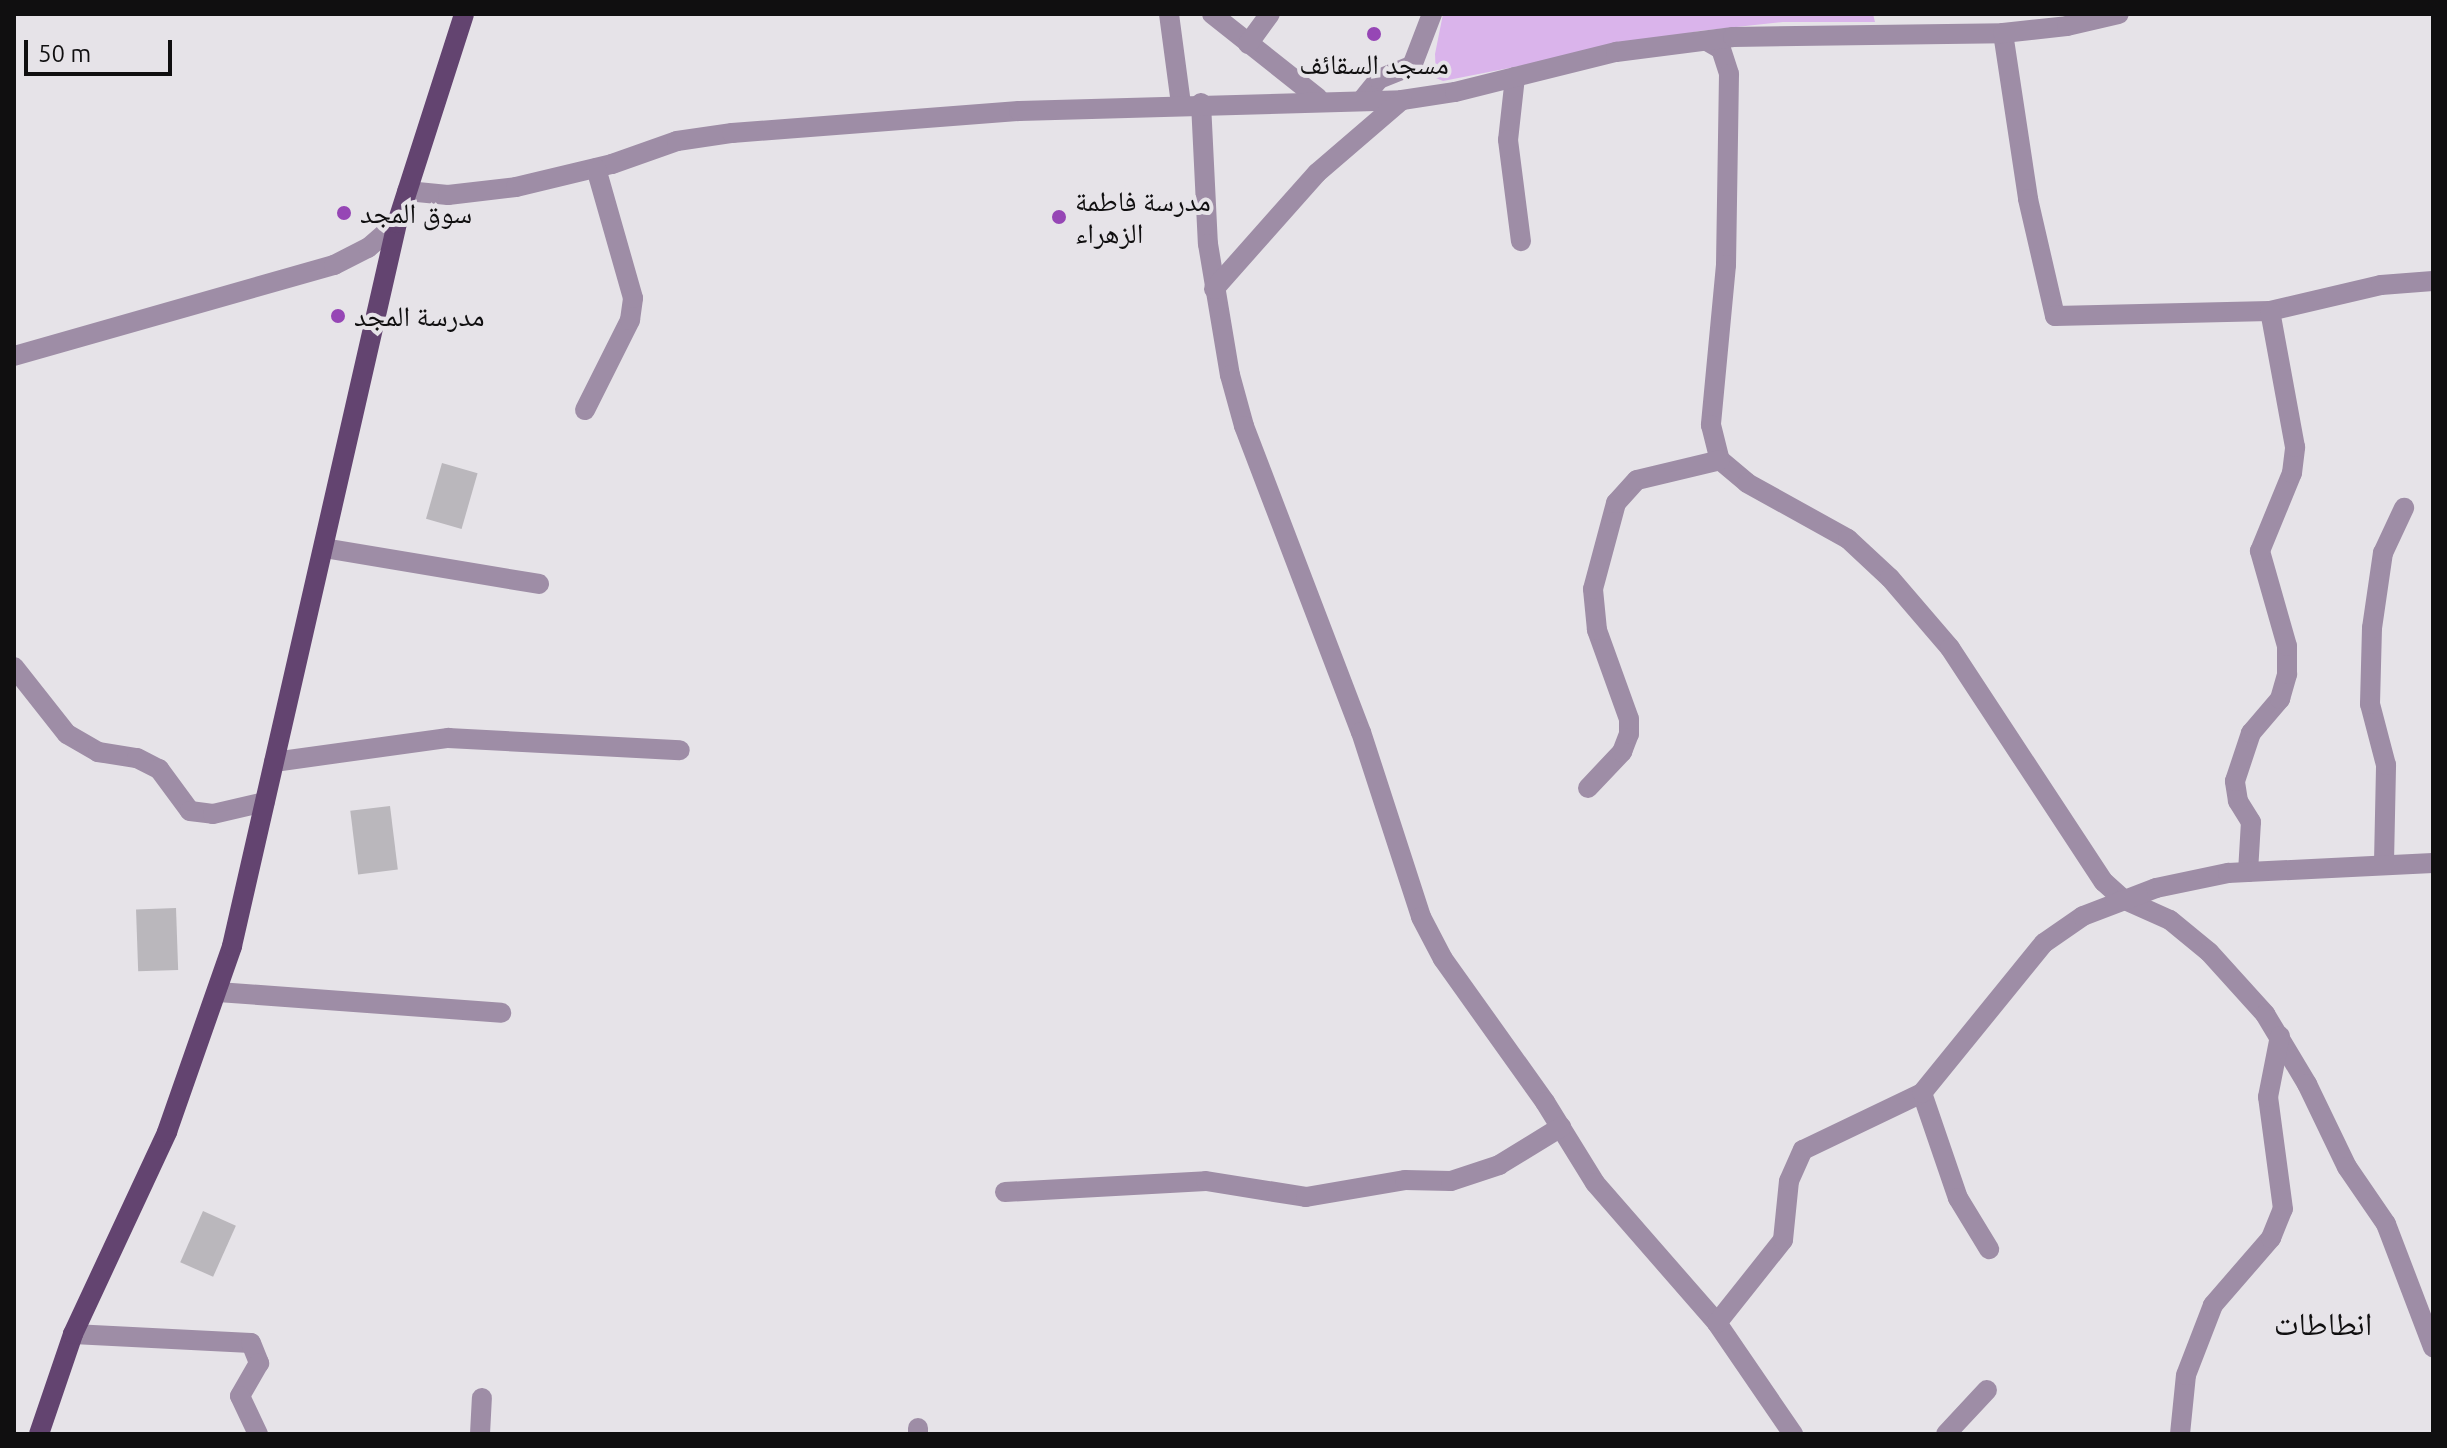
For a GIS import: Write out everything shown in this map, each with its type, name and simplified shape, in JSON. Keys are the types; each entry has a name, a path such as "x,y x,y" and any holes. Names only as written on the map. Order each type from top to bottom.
{"main road":[{"path":"39,1434 73,1334 167,1132 218,992 265,802 397,223 464,14"}],"street":[{"path":"1169,14 1191,103 1214,289 1244,426 1361,732 1421,917 1443,959 1561,1127 1595,1183 1717,1323 1793,1434"},
{"path":"1212,14 1318,98"},
{"path":"1248,44 1270,14"},
{"path":"1362,100 1379,79 1412,66 1432,14"},
{"path":"407,191 480,192 596,168 677,141 732,133 1191,103 1318,98 1402,100 1616,52 1707,41 1979,24 2003,33 2067,26 2119,14"},
{"path":"2003,33 2028,199 2055,316 2270,311 2366,288 2433,281"},
{"path":"1707,41 1721,49 1729,74 1726,265 1711,425 1720,460 1747,483 1848,539 1898,587 1950,648 2081,853 2123,899 2170,920 2209,952 2280,1036 2347,1167 2391,1235 2433,1347"},
{"path":"1515,77 1508,140 1521,241"},
{"path":"1214,289 1309,180 1402,100"},
{"path":"585,410 630,320 633,298 596,168"},
{"path":"14,356 334,265 358,255 397,223"},
{"path":"2248,872 2251,822 2238,801 2235,781 2251,733 2280,699 2287,674 2287,646 2260,551 2292,473 2295,447 2270,311"},
{"path":"1588,788 1622,752 1629,734 1629,719 1597,630 1593,589 1616,503 1637,480 1720,460"},
{"path":"2384,863 2386,765 2370,704 2370,671 2383,553 2404,508"},
{"path":"324,548 539,584"},
{"path":"14,667 67,734 98,752 137,758 159,769 190,811 213,814 265,802"},
{"path":"274,762 448,738 680,750"},
{"path":"1717,1323 1783,1240 1789,1181 1803,1150 1922,1093 2044,943 2083,916 2123,899 2248,872 2433,863"},
{"path":"218,992 501,1013"},
{"path":"2180,1434 2186,1375 2213,1305 2271,1238 2283,1209 2268,1097 2280,1036"},
{"path":"1922,1093 1962,1208 1989,1249"},
{"path":"1005,1192 1206,1181 1306,1197 1379,1182 1451,1181 1499,1165 1561,1127"},
{"path":"73,1334 251,1343 259,1363 240,1396 258,1434"},
{"path":"1946,1434 1987,1390"},
{"path":"480,1434 482,1398"}],"shaded area":[{"path":"1443,14 1873,14 1875,22 1783,22 1699,31 1443,81 1436,78 1435,54"}],"building":[{"path":"442,463 478,473 462,529 426,519"},
{"path":"390,806 398,870 358,874 350,811"},
{"path":"176,908 178,970 138,971 136,909"},
{"path":"203,1211 236,1226 213,1277 180,1262"}],"place":[{"name":"مسجد السقائف","path":"1374,34"},
{"name":"سوق المجد","path":"344,213"},
{"name":"مدرسة فاطمة الزهراء","path":"1059,217"},
{"name":"مدرسة المجد","path":"338,316"}],"district":[{"name":"انطاطات","path":"2323,1323"}]}
